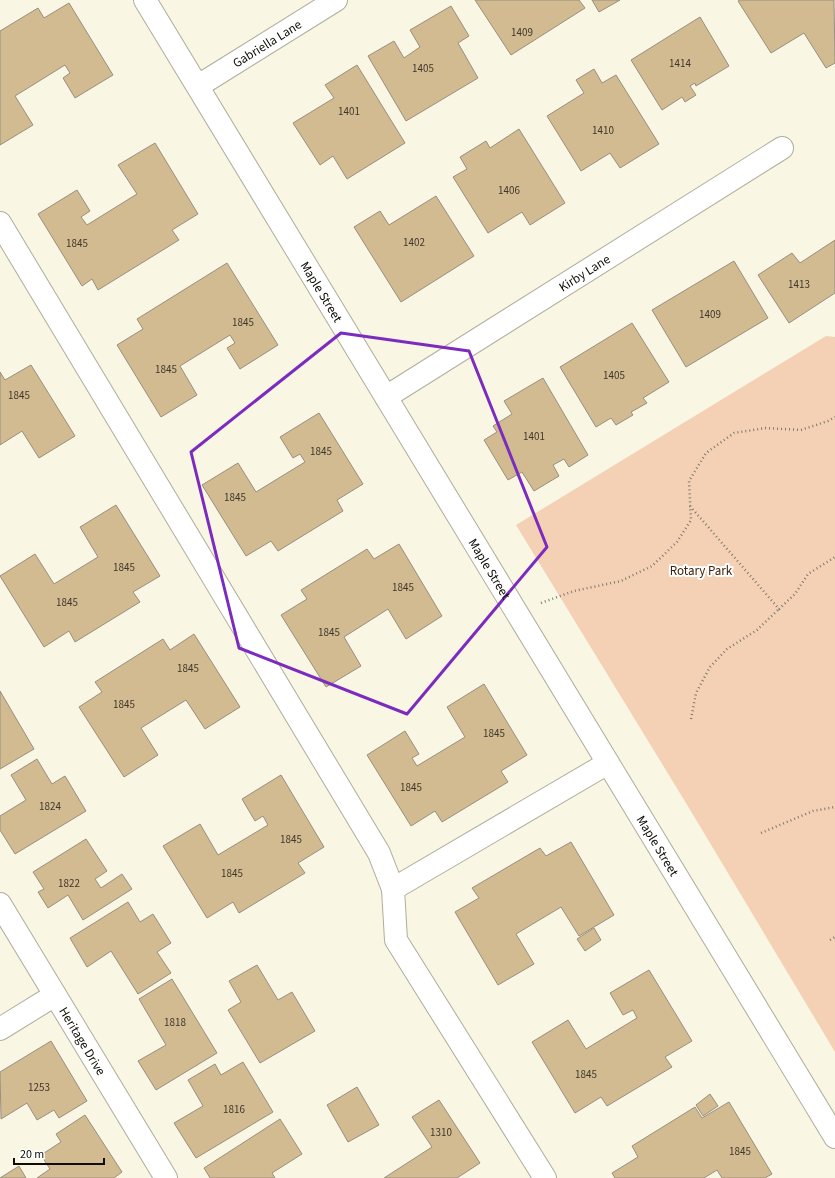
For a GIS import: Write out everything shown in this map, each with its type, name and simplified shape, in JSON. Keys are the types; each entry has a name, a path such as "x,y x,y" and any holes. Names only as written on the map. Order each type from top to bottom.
{"street":[{"name":"Maple Street","path":"145,0 608,763 828,1108 835,1137"},
{"name":"Gabriella Lane","path":"198,86 336,0"},
{"name":"Kirby Lane","path":"386,396 782,148"},
{"path":"0,223 379,853 393,889 396,940 545,1178"},
{"path":"393,889 608,763"},
{"name":"Heritage Drive","path":"0,904 166,1178"},
{"path":"0,1029 55,994"}],"path":[{"path":"516,612 574,591 621,580 652,566 677,542 691,520 689,481 706,453 734,433 766,428 801,430 828,421 835,416"},
{"path":"690,506 779,609"},
{"path":"691,719 696,693 710,667 727,648 757,630 795,594 808,574 835,557"},
{"path":"761,833 813,811 835,807"},
{"path":"830,940 835,937"}],"highlighted area":[{"path":"341,333 469,351 547,547 407,714 239,648 191,452"}],"green space":[{"name":"Rotary Park","path":"826,336 835,337 835,1052 686,803 516,525"}],"building":[{"path":"475,0 579,0 585,8 511,55"},
{"path":"592,0 620,0 599,12"},
{"path":"834,0 835,63 826,68 804,33 771,53 738,1"},
{"path":"69,3 113,75 75,98 63,78 70,73 65,65 15,96 33,125 0,145 0,31 38,8 44,18"},
{"path":"451,6 469,36 458,43 478,78 406,121 368,56 394,41 404,58 420,47 410,30"},
{"path":"700,17 729,66 696,86 695,83 690,86 696,95 685,102 682,97 662,110 631,60"},
{"path":"357,65 405,143 347,179 333,156 320,165 293,123 334,98 325,85"},
{"path":"594,69 602,83 616,75 659,144 620,168 610,153 581,171 547,116 584,93 576,80"},
{"path":"519,129 565,203 530,225 522,212 488,233 453,177 467,169 460,157 486,141 490,148"},
{"path":"155,143 198,214 172,230 179,240 98,290 92,279 82,286 38,214 77,190 90,211 81,217 87,225 137,194 118,165"},
{"path":"436,196 474,256 401,302 354,227 380,211 389,225"},
{"path":"835,240 835,293 789,323 758,275 792,253 800,263"},
{"path":"734,261 768,318 686,367 652,310"},
{"path":"227,263 278,345 240,369 227,348 235,343 230,335 180,366 197,395 161,417 117,345 143,329 137,319"},
{"path":"632,323 669,382 643,398 647,403 631,412 633,415 616,425 611,418 596,427 560,367"},
{"path":"31,365 75,436 39,458 22,431 0,445 0,372 5,380"},
{"path":"543,378 588,455 569,467 564,459 553,465 559,476 534,491 522,472 508,480 484,440 497,432 493,426 512,414 504,401"},
{"path":"319,413 363,484 337,500 343,511 278,551 271,541 246,556 202,485 238,463 256,492 305,462 300,454 293,458 280,437"},
{"path":"116,505 160,576 133,592 140,602 75,642 69,631 44,647 0,576 35,554 54,584 98,557 80,527"},
{"path":"399,544 442,616 406,639 388,609 344,637 361,666 326,687 281,615 307,599 301,590 367,549 374,559"},
{"path":"194,634 240,707 205,729 186,700 141,728 158,755 124,777 79,707 102,692 95,682 163,639 170,650"},
{"path":"484,684 527,755 501,771 508,782 442,822 435,811 411,826 367,755 405,731 419,754 412,758 417,766 465,737 447,707"},
{"path":"0,691 34,749 0,769"},
{"path":"37,759 52,784 65,776 86,811 15,854 0,830 0,816 26,800 11,775"},
{"path":"281,775 324,847 298,863 305,873 239,913 233,902 207,918 163,846 200,824 218,855 268,825 263,816 255,821 242,799"},
{"path":"86,839 107,871 95,879 101,888 122,874 132,889 83,920 68,895 48,908 38,892 44,889 33,872"},
{"path":"571,842 614,915 579,936 561,907 516,934 534,964 498,985 455,912 479,898 472,888 540,848 546,856"},
{"path":"128,902 140,922 153,914 171,943 157,952 171,973 138,994 111,951 87,967 70,938"},
{"path":"594,928 601,940 585,951 577,939"},
{"path":"257,965 278,1000 292,992 315,1031 260,1063 228,1010 241,1002 229,981"},
{"path":"649,970 692,1041 665,1057 672,1067 607,1106 601,1097 575,1113 532,1042 568,1020 586,1049 637,1018 633,1010 623,1015 610,993"},
{"path":"172,979 217,1053 156,1090 138,1061 166,1045 139,999"},
{"path":"51,1041 87,1101 59,1118 54,1110 37,1120 27,1103 1,1119 0,1072"},
{"path":"243,1062 273,1112 196,1158 174,1123 203,1106 188,1080 215,1064 221,1075"},
{"path":"357,1087 379,1125 348,1142 327,1105"},
{"path":"710,1094 718,1106 703,1116 696,1105"},
{"path":"439,1100 480,1163 457,1178 384,1178 432,1147 412,1117"},
{"path":"729,1102 772,1174 765,1178 722,1178 717,1170 704,1178 615,1178 612,1173 638,1157 632,1146 695,1107 702,1118"},
{"path":"85,1115 122,1172 114,1178 37,1178 50,1169 41,1155 61,1142 56,1134"},
{"path":"280,1119 302,1154 272,1173 275,1178 210,1178 204,1168"},
{"path":"19,1166 26,1178 0,1178"}]}
